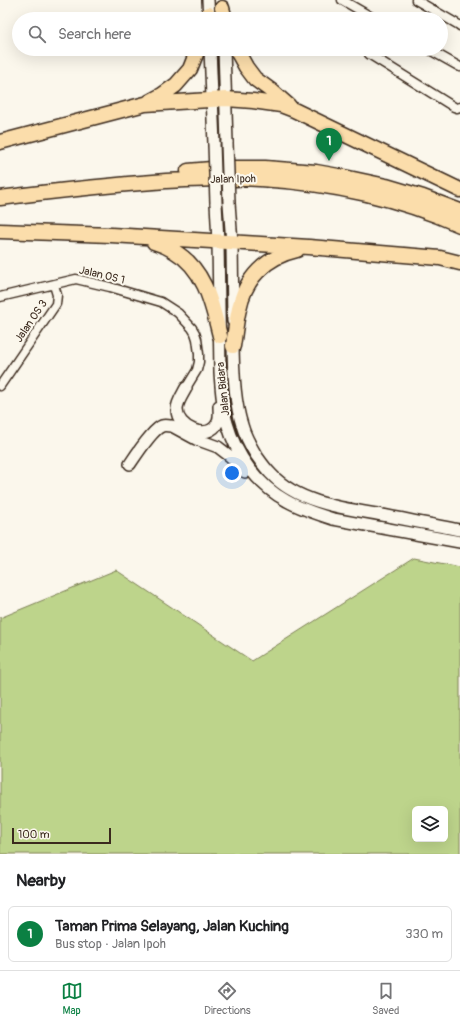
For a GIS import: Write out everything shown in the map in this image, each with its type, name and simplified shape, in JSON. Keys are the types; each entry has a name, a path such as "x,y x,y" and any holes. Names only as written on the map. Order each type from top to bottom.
{"highway":[{"path":"145,104 162,95 176,85 190,69 195,56"},
{"path":"240,56 255,79 294,110"},
{"path":"0,142 145,104 218,99 253,101 281,105 294,110 460,190"},
{"name":"Jalan Ipoh","path":"0,189 56,182 223,168 266,168 344,176 423,197 460,211"},
{"name":"Jalan Ipoh","path":"0,198 123,184 190,180 258,179 303,182 366,194 414,207 460,225"},
{"path":"0,231 309,247 440,258 460,263"},
{"path":"111,236 159,243 182,255 201,278 207,291 220,336"},
{"path":"233,346 240,303 246,287 254,275 263,265 277,256 309,247"}],"main road":[{"path":"208,0 208,12"},
{"path":"211,56 227,143 229,203 225,242"},
{"path":"223,56 214,144 216,203 225,242"},
{"name":"Jalan Bidara","path":"225,242 220,336 222,403 233,441 250,470 261,483 275,494 300,508 333,519 460,542"},
{"name":"Jalan Bidara","path":"225,242 236,394 241,424 251,447 262,464 271,475 283,485 306,497 338,507 460,530"},
{"path":"186,388 177,407 179,419 193,430 199,432 209,430 214,427 219,416 220,372"},
{"path":"186,388 172,408 171,414 172,419 186,434"},
{"path":"130,464 154,432 164,425 172,426 196,439 225,451 267,493 281,503 303,513 333,519"}],"street":[{"path":"342,0 354,4 365,12"},
{"path":"416,0 437,12"},
{"path":"432,9 433,0"},
{"path":"448,18 460,26"},
{"path":"372,56 454,107 460,107"},
{"path":"440,56 460,67"},
{"name":"Jalan OS 1","path":"0,297 76,279 161,302 178,313 195,333 199,362 197,370 186,388"},
{"name":"Jalan OS 3","path":"0,386 56,304 57,295 54,285"}],"green space":[{"path":"414,558 460,567 460,854 0,854 0,618 116,570 252,661"}],"place":[{"name":"Taman Prima Selayang, Jalan Kuching","path":"329,161"}]}
